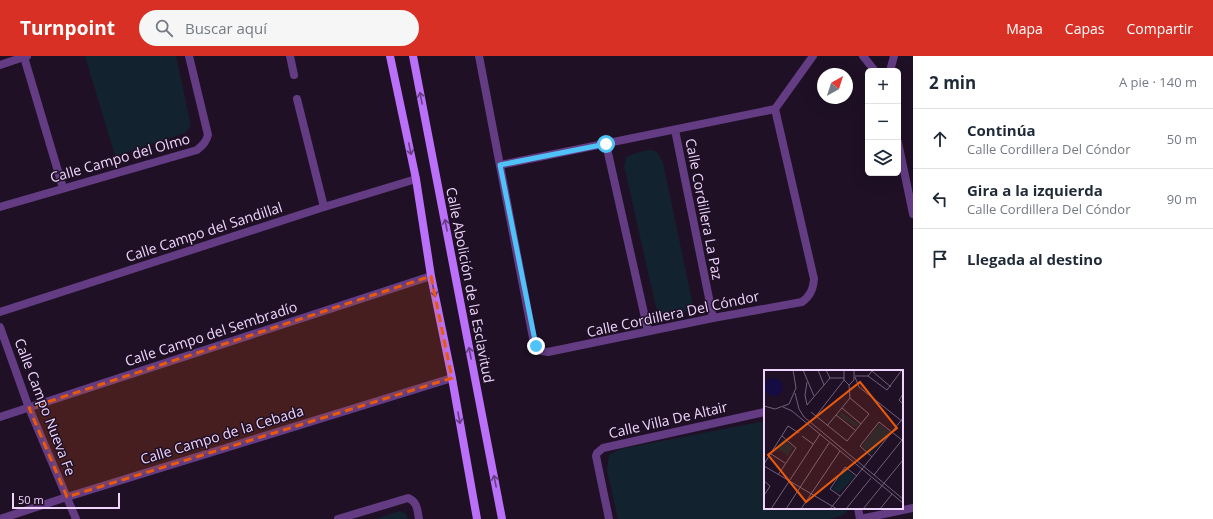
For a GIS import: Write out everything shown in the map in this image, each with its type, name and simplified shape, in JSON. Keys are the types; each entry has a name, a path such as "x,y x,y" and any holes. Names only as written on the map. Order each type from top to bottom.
{"main road":[{"path":"390,56 416,179 431,276 452,378 477,519"},
{"name":"Calle Abolición de la Esclavitud","path":"413,56 502,519"}],"street":[{"path":"0,65 26,56 63,188"},
{"name":"Calle Campo del Olmo","path":"0,207 197,150 207,140 208,135 189,56"},
{"path":"290,56 294,75"},
{"name":"Calle Cordillera Del Cóndor","path":"479,56 533,338 537,349 544,352 552,352 648,331 802,302 808,297 814,286 814,279 775,109"},
{"path":"500,165 775,109 813,56"},
{"path":"863,56 873,68"},
{"path":"891,68 894,56"},
{"path":"297,99 324,207"},
{"name":"Calle Cordillera La Paz","path":"675,130 713,318"},
{"path":"606,144 648,331"},
{"path":"901,156 913,214"},
{"name":"Calle Campo del Sandillal","path":"0,312 324,207 416,179"},
{"name":"Calle Campo del Sembradío","path":"0,417 431,276"},
{"name":"Calle Campo Nueva Fe","path":"0,327 29,408 76,519"},
{"name":"Calle Campo de la Cebada","path":"0,519 452,378"},
{"name":"Calle Villa De Altair","path":"609,519 596,456 600,450 603,448 764,412"},
{"path":"338,519 408,498 413,500 417,505 419,519"},
{"path":"858,509 860,519 913,508"}],"highlighted area":[{"path":"431,276 452,378 67,497 29,408"}],"shaded area":[{"path":"85,56 176,56 191,126 185,133 115,156"},
{"path":"651,150 657,152 663,163 693,305 684,313 671,317 663,315 656,307 624,166 626,157 639,152"},
{"path":"764,421 764,509 848,509 841,516 830,519 618,519 607,470 609,455 620,449"},
{"path":"400,511 406,514 408,519 376,519"}],"route":[{"path":"536,346 533,338 500,165 606,144"}]}
